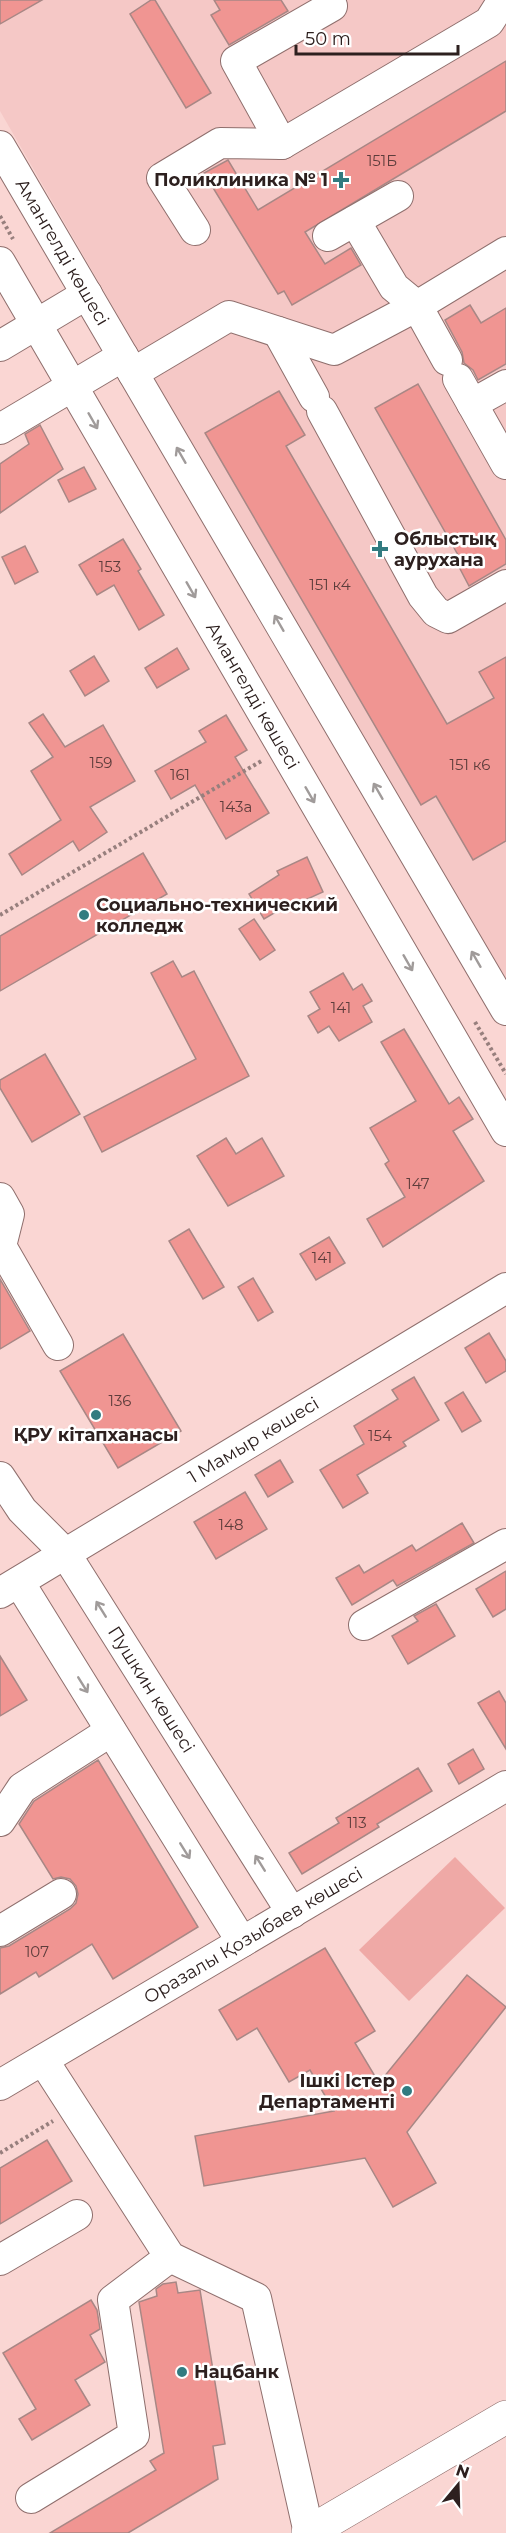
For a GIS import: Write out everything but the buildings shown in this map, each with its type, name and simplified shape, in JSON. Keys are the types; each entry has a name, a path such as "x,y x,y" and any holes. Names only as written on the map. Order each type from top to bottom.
{"main road":[{"path":"309,2533 506,2417"}],"street":[{"path":"195,230 162,178 220,143 282,144 489,22 503,0"},
{"path":"282,144 236,61 332,6"},
{"name":"Амангелді көшесі","path":"0,146 506,1010"},
{"path":"328,237 398,196"},
{"path":"356,220 394,287 417,306 506,465"},
{"path":"0,429 72,386 128,365 229,316 334,350 417,306 506,252"},
{"name":"Амангелді көшесі","path":"0,262 506,1131"},
{"path":"0,346 87,294"},
{"path":"278,332 423,596 436,612 448,618 506,585"},
{"path":"459,381 506,385"},
{"path":"0,1198 9,1214 1,1246 58,1345"},
{"name":"1 Мамыр көшесі","path":"9,1587 506,1288"},
{"name":"Пушкин көшесі","path":"0,1476 22,1510 65,1553 292,1913"},
{"path":"364,1625 506,1544"},
{"path":"9,1587 111,1731 242,1942"},
{"path":"0,1821 22,1788 111,1731"},
{"name":"Оразалы Қозыбаев көшесі","path":"0,2085 506,1786"},
{"path":"0,1931 61,1894"},
{"path":"43,2060 170,2257 256,2298 309,2533"},
{"path":"0,2260 77,2215"},
{"path":"31,2498 134,2435 112,2300 170,2257"}],"path":[{"path":"0,915 283,748"},
{"path":"0,2153 74,2108"}],"shaded area":[{"name":"Облыстық аурухана","path":"0,0 506,0 506,988 0,111"},
{"path":"455,1857 505,1908 409,2001 359,1950"}],"place":[{"name":"Поликлиника № 1","path":"341,180"},
{"name":"Облыстық аурухана","path":"380,549"},
{"name":"Социально-технический колледж","path":"84,915"},
{"name":"ҚРУ кітапханасы","path":"96,1415"},
{"name":"Ішкі Істер Департаменті","path":"407,2091"},
{"name":"Нацбанк","path":"182,2372"}]}
